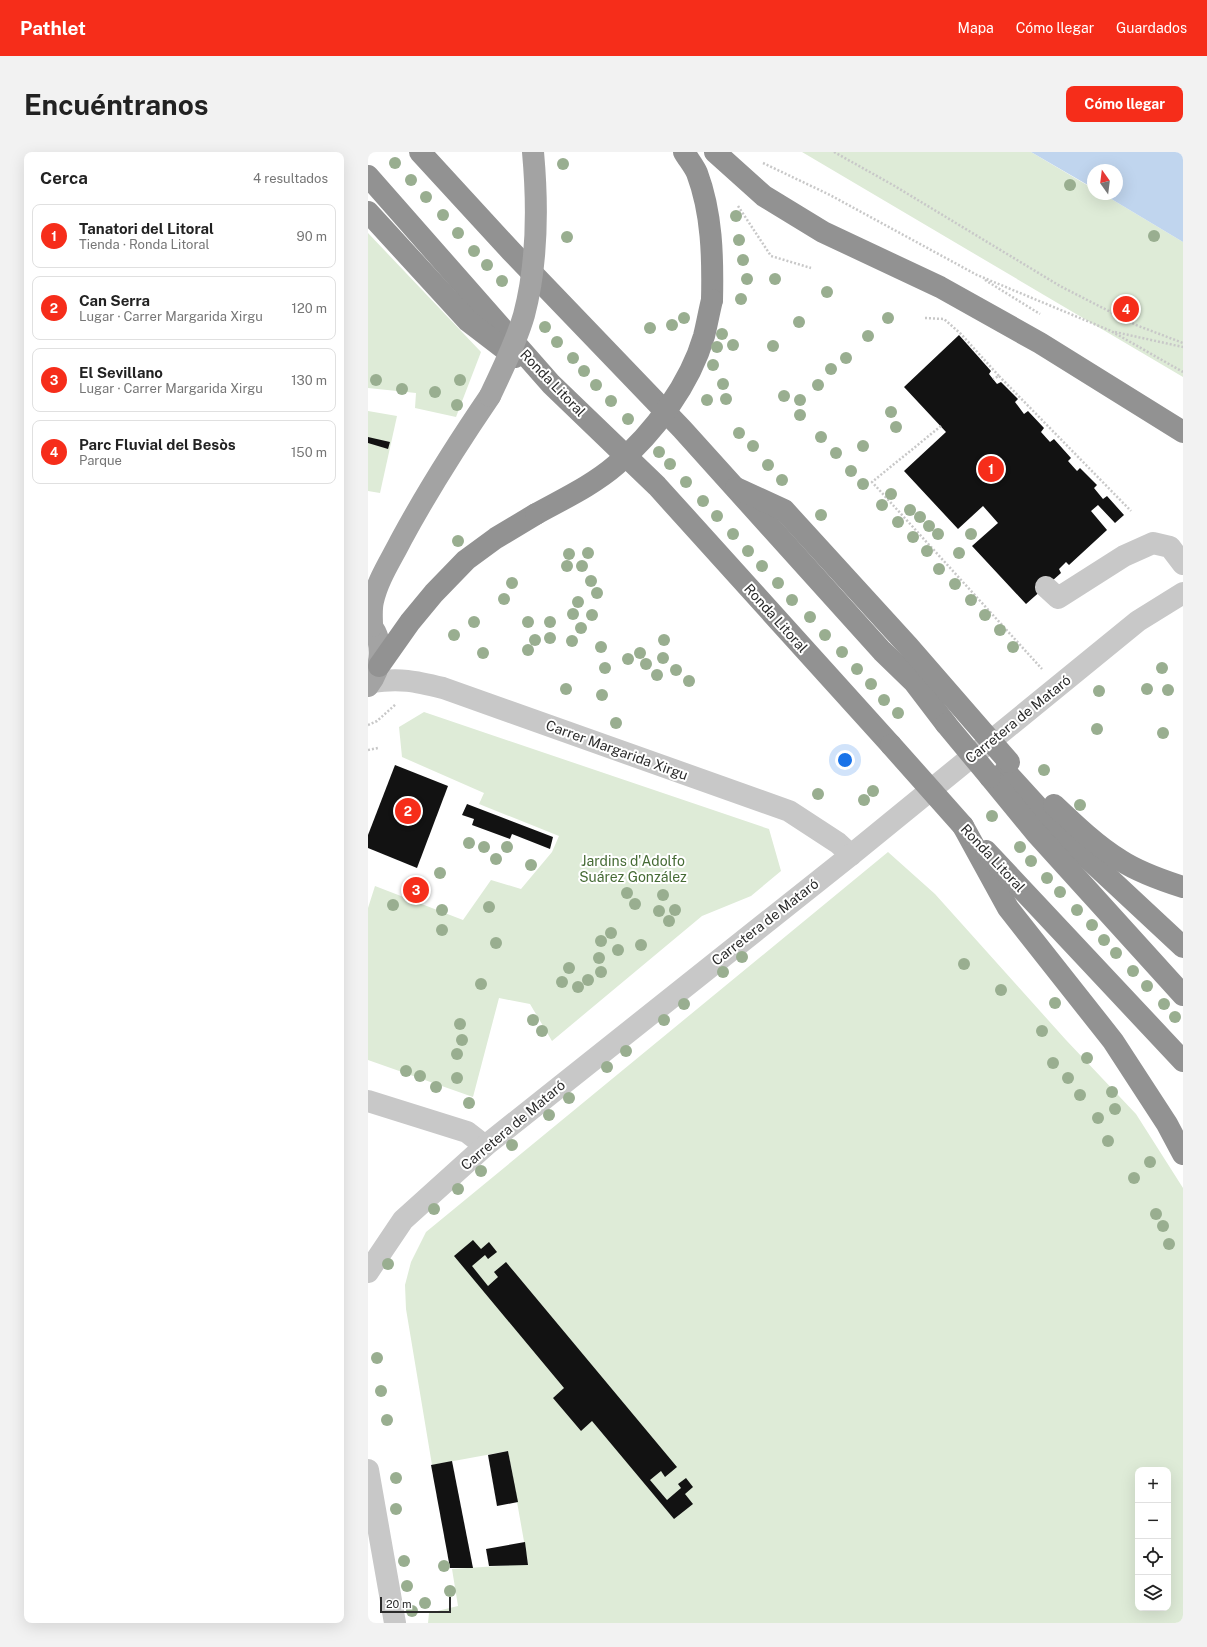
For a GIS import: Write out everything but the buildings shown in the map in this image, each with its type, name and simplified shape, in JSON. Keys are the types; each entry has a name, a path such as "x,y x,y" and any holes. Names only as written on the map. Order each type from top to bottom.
{"highway":[{"path":"420,152 511,252 682,429 882,651 1001,770 1066,838 1183,947"},
{"path":"373,678 410,622 434,592 466,560 496,538 616,466 645,438 668,408 690,370 704,336 712,300 713,258 706,200 696,171 684,152"},
{"path":"715,152 764,196 823,232 940,287 1033,339 1183,432"},
{"name":"Ronda Litoral","path":"368,176 551,384 657,486 963,826 1183,1061"},
{"path":"368,212 468,321 551,384"},
{"path":"736,488 784,510 909,647 1001,770 1036,833 1183,995"},
{"path":"1001,770 1120,860 1183,887"},
{"path":"963,826 1008,908 1113,1041 1167,1124 1183,1154"}],"main road":[{"path":"373,678 380,645 370,624 372,602 378,584 451,454 490,396 524,316 535,254 536,194 532,152"}],"street":[{"path":"1046,587 1058,598 1124,556 1153,544 1170,547 1183,564"},
{"name":"Carretera de Mataró","path":"368,1272 403,1220 485,1146 851,854 1138,621 1183,593"},
{"name":"Carrer Margarida Xirgu","path":"373,678 410,680 443,688 789,811 838,843 851,854"},
{"path":"368,1101 467,1132 485,1146"},
{"path":"368,1470 395,1623"}],"path":[{"path":"834,152 893,185 1060,286 1136,325 1183,343"},
{"path":"761,162 830,195 977,275 1111,331 1183,372"},
{"path":"736,202 771,256 811,268"},
{"path":"925,318 944,319 961,334 999,376 1131,510"},
{"path":"1111,331 1183,347"},
{"path":"993,379 999,376"},
{"path":"941,426 872,482 1042,669"},
{"path":"368,750 378,748"}],"green space":[{"path":"802,152 1031,152 1087,185 1087,200 1113,200 1183,242 1183,377"},
{"path":"368,233 481,352 456,417 415,408 416,393 368,388"},
{"path":"368,411 397,416 380,493 368,491"},
{"name":"Jardins d'Adolfo Suárez González","path":"424,712 769,829 781,871 751,896 702,916 552,1041 530,1004 499,998 473,1097 368,1060 368,908 375,886 463,920 491,880 521,889 552,852 559,836 479,804 484,793 402,757 399,727"},
{"path":"888,852 935,894 1066,1040 1136,1114 1183,1188 1183,1623 428,1623 429,1613 458,1606 452,1569 528,1564 508,1451 432,1465 406,1309 405,1285 411,1262 426,1232"}],"water":[{"path":"1031,152 1183,152 1183,242 1113,200 1123,200 1123,164 1087,164 1087,185"}],"place":[{"name":"Parc Fluvial del Besòs","path":"1126,309"},
{"name":"Tanatori del Litoral","path":"991,469"},
{"name":"Can Serra","path":"408,811"},
{"name":"El Sevillano","path":"416,890"}]}
